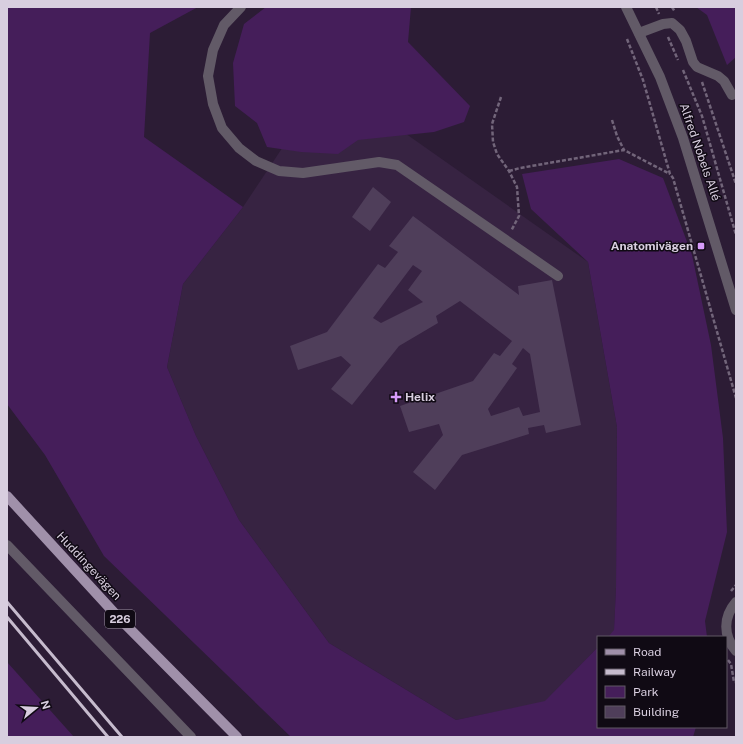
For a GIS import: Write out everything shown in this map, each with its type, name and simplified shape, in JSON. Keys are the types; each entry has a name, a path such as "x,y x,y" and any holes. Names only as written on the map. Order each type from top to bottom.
{"main road":[{"name":"Huddingevägen","path":"7,496 118,617 235,736"}],"street":[{"path":"241,7 224,25 213,50 208,76 213,104 222,128 239,148 256,162 279,171 297,173 379,162 397,165 558,276"},
{"name":"Alfred Nobels Allé","path":"626,7 660,77 683,138 736,310"},
{"path":"639,33 663,24 672,23 680,30 686,41 693,62 697,68 718,76 724,81 732,95"},
{"path":"7,545 191,737"},
{"path":"736,602 729,612 726,623 727,635 731,645 736,651"}],"path":[{"path":"656,7 702,116 736,235"},
{"path":"626,36 643,80 670,174 673,178 736,398"},
{"path":"697,68 736,184"},
{"path":"501,97 492,124 493,142 497,154 509,171 517,187 519,216"},
{"path":"612,120 617,136 624,150 670,174"},
{"path":"509,171 624,150"},
{"path":"727,658 731,664 734,682 736,682"}],"shaded area":[{"name":"Helix","path":"328,79 588,262 617,427 616,588 614,631 609,636 597,636 597,648 545,702 456,720 329,643 239,520 196,436 167,367 183,284 243,207"}],"green space":[{"path":"7,7 198,7 150,33 144,137 243,207 183,284 167,367 196,436 239,520 329,643 456,720 545,701 597,648 597,728 696,728 693,737 291,737 104,556 45,455 7,404"},
{"path":"266,7 411,7 408,42 470,106 464,122 434,132 358,140 338,154 301,152 267,147 257,123 235,106 233,63 244,24"},
{"path":"696,7 736,7 736,57 727,65 707,15"},
{"path":"619,159 663,178 692,255 711,345 723,438 727,532 705,621 707,636 609,636 614,630 616,588 617,427 588,262 531,209 522,174"},
{"path":"7,662 74,737 7,737"}],"building":[{"path":"373,187 391,202 370,231 352,217"},
{"name":"Helix","path":"413,216 519,295 518,286 552,280 581,425 546,433 544,425 528,428 529,434 462,455 435,490 413,472 443,435 439,424 409,432 400,406 473,381 494,353 500,356 512,341 460,301 436,316 438,323 399,346 352,405 331,389 351,365 341,356 298,370 290,346 327,332 378,264 385,268 398,252 389,246","holes":["413,265 422,271 408,290 423,302 381,323 373,318","523,348 530,354 540,412 523,416 519,407 491,416 488,409 517,368 512,364"]}],"railway":[{"path":"7,602 122,737"},
{"path":"7,617 108,737"}],"place":[{"name":"Anatomivägen","path":"701,246"},
{"name":"Helix","path":"396,397"}]}
